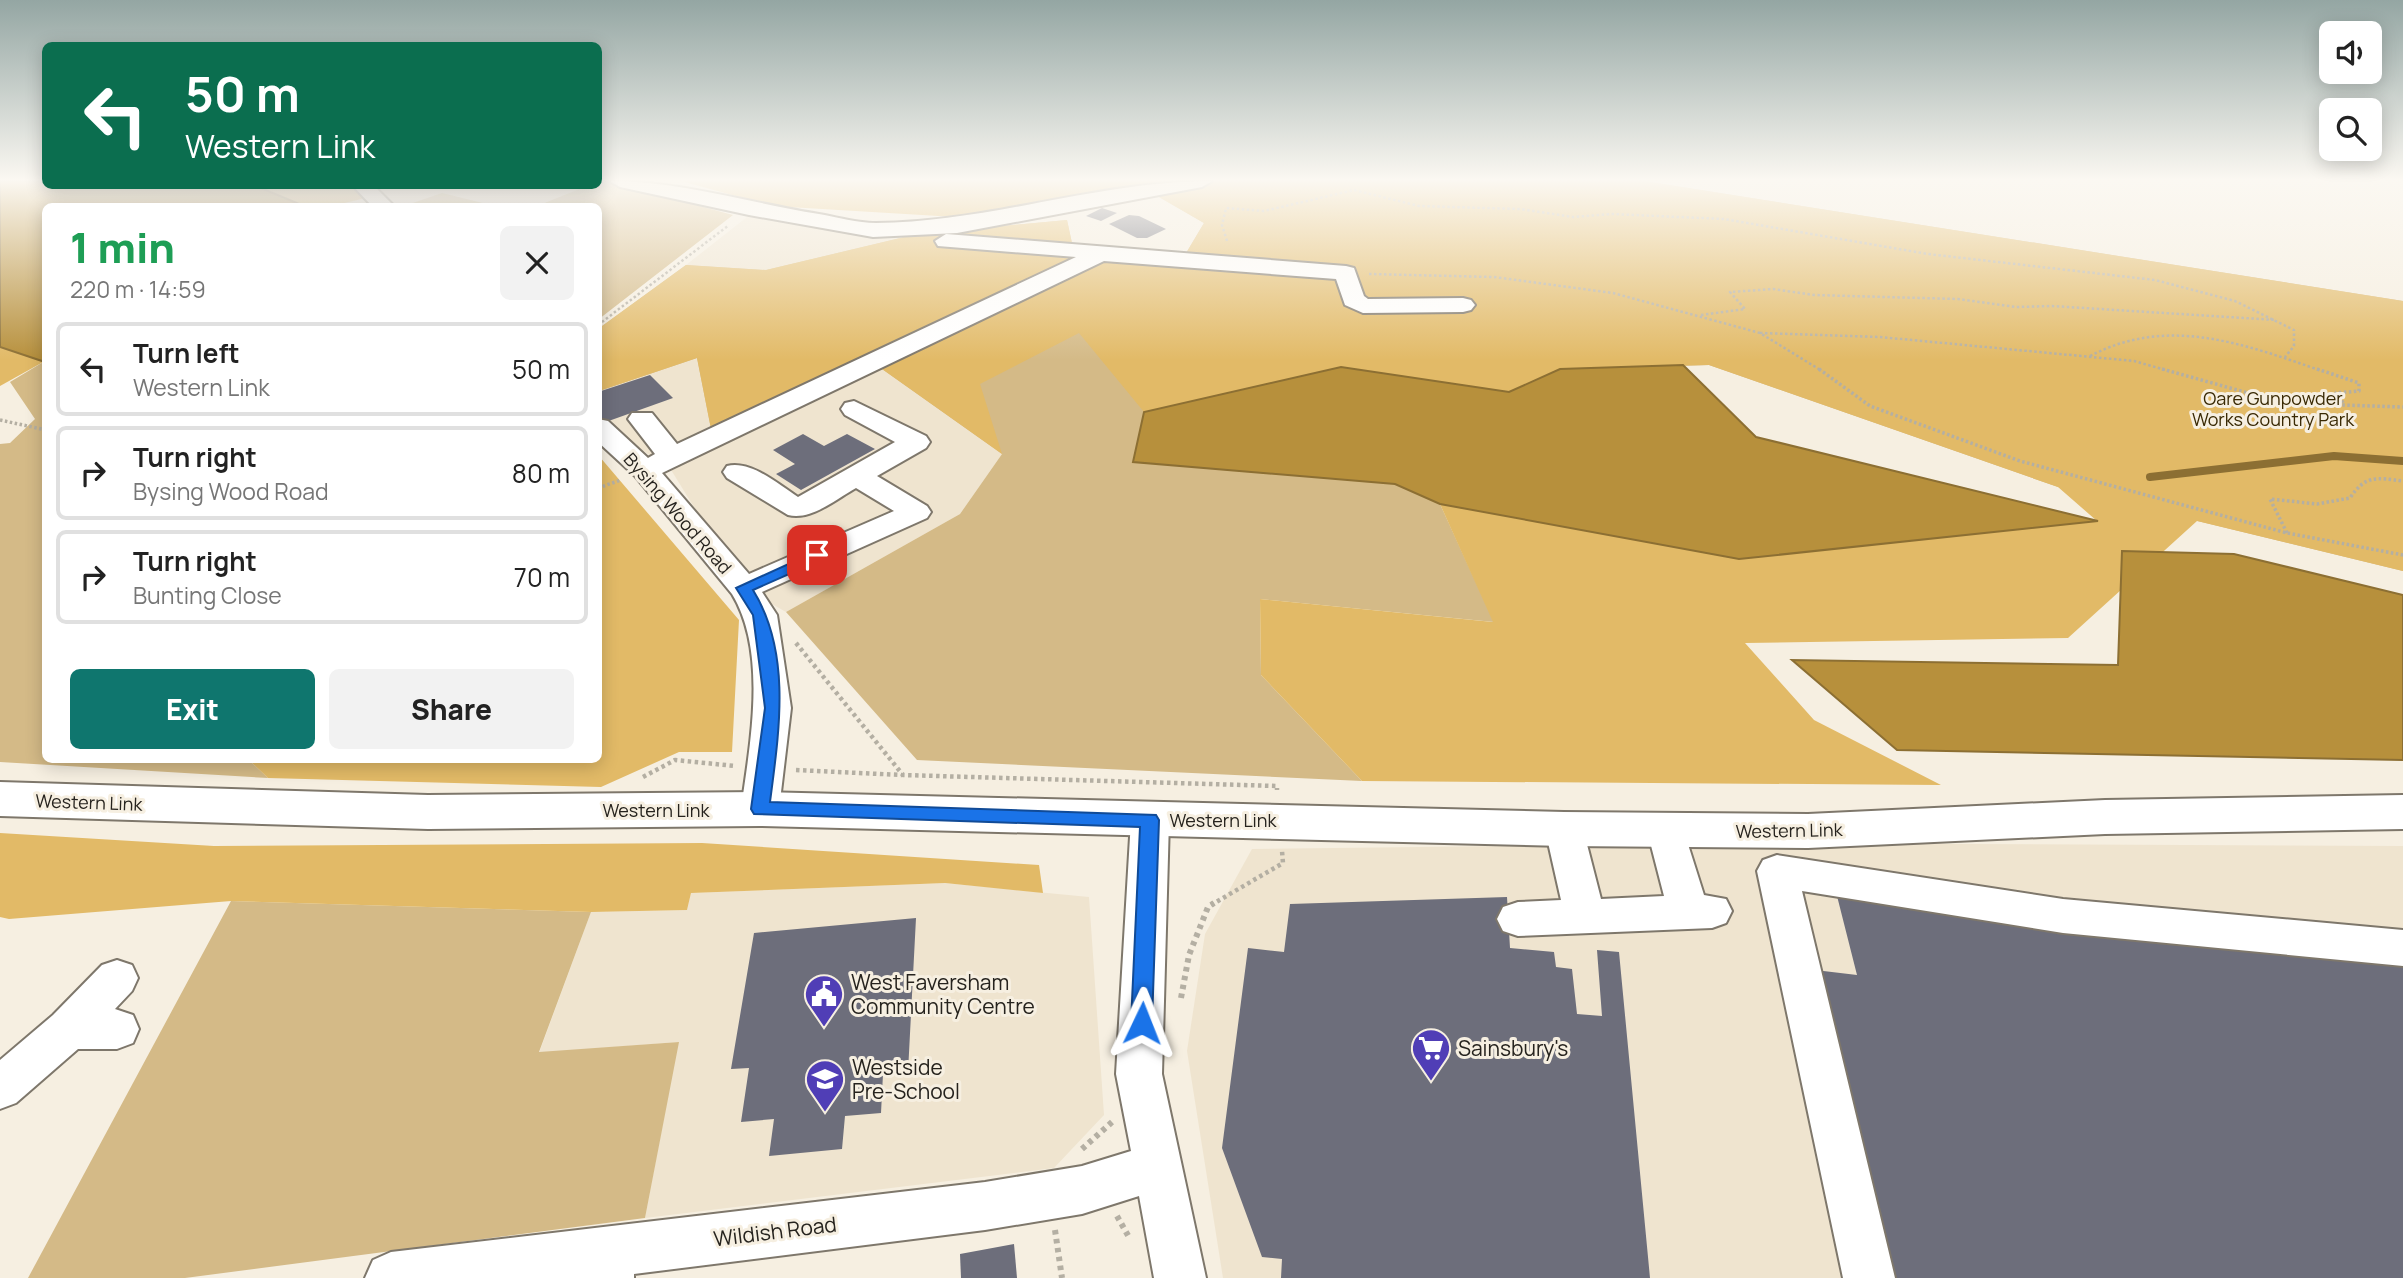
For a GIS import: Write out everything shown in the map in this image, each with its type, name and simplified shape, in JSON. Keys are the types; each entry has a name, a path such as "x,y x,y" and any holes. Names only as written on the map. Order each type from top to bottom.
{"main road":[{"name":"Western Link","path":"0,799 428,812 760,809 1564,829 1808,831 2105,817 2403,811"}],"street":[{"path":"944,241 1066,249 1217,265 1346,273 1353,300 1363,306 1463,306"},
{"path":"645,470 1101,254"},
{"path":"737,472 798,509 916,442 854,409"},
{"path":"642,419 672,457"},
{"name":"Bysing Wood Road","path":"602,431 645,470 752,602"},
{"path":"760,809 773,708 752,602 916,512 857,476"},
{"path":"1150,820 1139,1074 1180,1278"},
{"path":"1564,829 1585,916"},
{"path":"1518,919 1700,911 1666,830"},
{"path":"1869,1278 1777,870 2063,916 2403,948"},
{"path":"0,1088 69,1029 117,978"},
{"path":"69,1029 117,1029"},
{"name":"Wildish Road","path":"391,1278 610,1264 1082,1190 1156,1167"}],"path":[{"path":"602,322 709,241"},
{"path":"1217,265 1227,241"},
{"path":"1850,241 1928,254 2155,279 2235,301 2279,320 2294,330 2294,346 2285,357"},
{"path":"1346,273 1494,277 1613,293 1760,333 1880,337 2134,361 2284,403 2403,407"},
{"path":"1697,316 1745,309 1730,292 1773,289 1814,295 1958,299 2016,307 2053,306 2279,320"},
{"path":"1760,333 1799,354 1870,406 2020,461 2287,533 2403,555"},
{"path":"2088,357 2132,338 2161,334 2200,339 2285,357 2359,383 2359,391 2336,393 2344,405"},
{"path":"0,420 42,429"},
{"path":"2287,533 2270,499 2317,504 2350,498 2360,483 2376,478 2403,481"},
{"path":"752,602 782,625 903,775 1277,786 1283,863 1208,906 1189,955 1181,1002"},
{"path":"1062,1278 1051,1195 1055,1168 1087,1146 1112,1121 1112,1110"},
{"path":"1103,1213 1115,1213 1136,1248"}],"shaded area":[{"path":"0,241 42,241 42,361 0,347"},
{"path":"717,241 889,241 766,270 686,265"},
{"path":"697,358 712,434 658,461 602,422 602,390"},
{"path":"1683,365 1756,437 2098,521 1739,559 1440,504 1395,484 1133,462 1144,412 1341,367 1509,392 1560,369"},
{"path":"882,369 1002,454 960,514 786,612 744,588 668,465"},
{"path":"2122,551 2234,554 2403,595 2403,760 1897,750 1792,660 2118,665"},
{"path":"1743,843 2403,846 2403,1278 1223,1278 1187,1051 1205,934 1252,849"},
{"path":"945,883 1089,897 1104,1115 1054,1168 645,1218 678,1042 539,1053 591,912 687,910 691,893"}],"green space":[{"path":"602,241 700,241 602,317"},
{"name":"Oare Gunpowder Works Country Park","path":"889,241 1071,241 1075,257 1179,265 1194,241 2021,241 2403,301 2403,571 2058,487 1709,365 1560,369 1395,484 1440,504 1494,622 1260,599 1261,675 1362,781 917,760 786,612 960,514 1002,454 882,369 712,434 697,358 602,390 602,326 686,265 766,270"},
{"name":"Oare Gunpowder Works Country Park","path":"889,241 1071,241 1075,257 1179,265 1194,241 2021,241 2403,301 2403,571 2197,521 2068,638 1745,643 1814,720 1941,785 1362,781 1261,675 1260,599 1493,622 1440,504 1739,559 2097,521 2058,487 1709,365 1560,369 1509,392 1341,367 1144,412 1079,333 980,384 1002,454 882,369 712,434 697,358 602,390 602,326 686,265 766,270"},
{"path":"0,347 42,360 42,363 0,386"},
{"path":"42,363 42,763 252,763 268,778 0,762 0,444 10,443 35,419 10,382"},
{"path":"602,460 739,620 732,752 679,752 601,787 268,778 252,763 602,763"},
{"path":"0,833 214,846 702,843 1039,865 1043,893 945,883 691,893 687,910 591,912 231,901 9,919 0,917"},
{"path":"231,901 591,912 539,1052 679,1042 645,1218 185,1278 28,1278"}],"building":[{"path":"650,375 673,398 603,423 602,391"},
{"path":"803,434 824,446 847,434 875,449 801,490 776,474 795,464 773,450"},
{"path":"1836,892 2403,959 2403,1278 1884,1278 1815,970 1857,975"},
{"name":"Sainsbury's","path":"1507,897 1510,948 1554,952 1556,967 1572,969 1577,1014 1602,1016 1597,950 1619,952 1650,1278 1281,1278 1282,1259 1262,1257 1222,1148 1248,948 1284,952 1290,904"},
{"name":"West Faversham Community Centre","path":"916,918 908,1072 883,1074 881,1113 845,1116 842,1149 769,1156 774,1119 741,1122 749,1068 731,1069 754,933"},
{"path":"1014,1244 1017,1278 961,1278 960,1254"}],"waterway":[{"path":"2150,477 2334,456 2403,461"}],"place":[{"name":"West Faversham Community Centre","path":"824,1028"},
{"name":"Sainsbury's","path":"1431,1082"},
{"name":"Westside Pre-School","path":"825,1113"}],"route":[{"path":"817,555 744,588 761,615 773,708 760,809 1150,820 1142,1023"}]}
